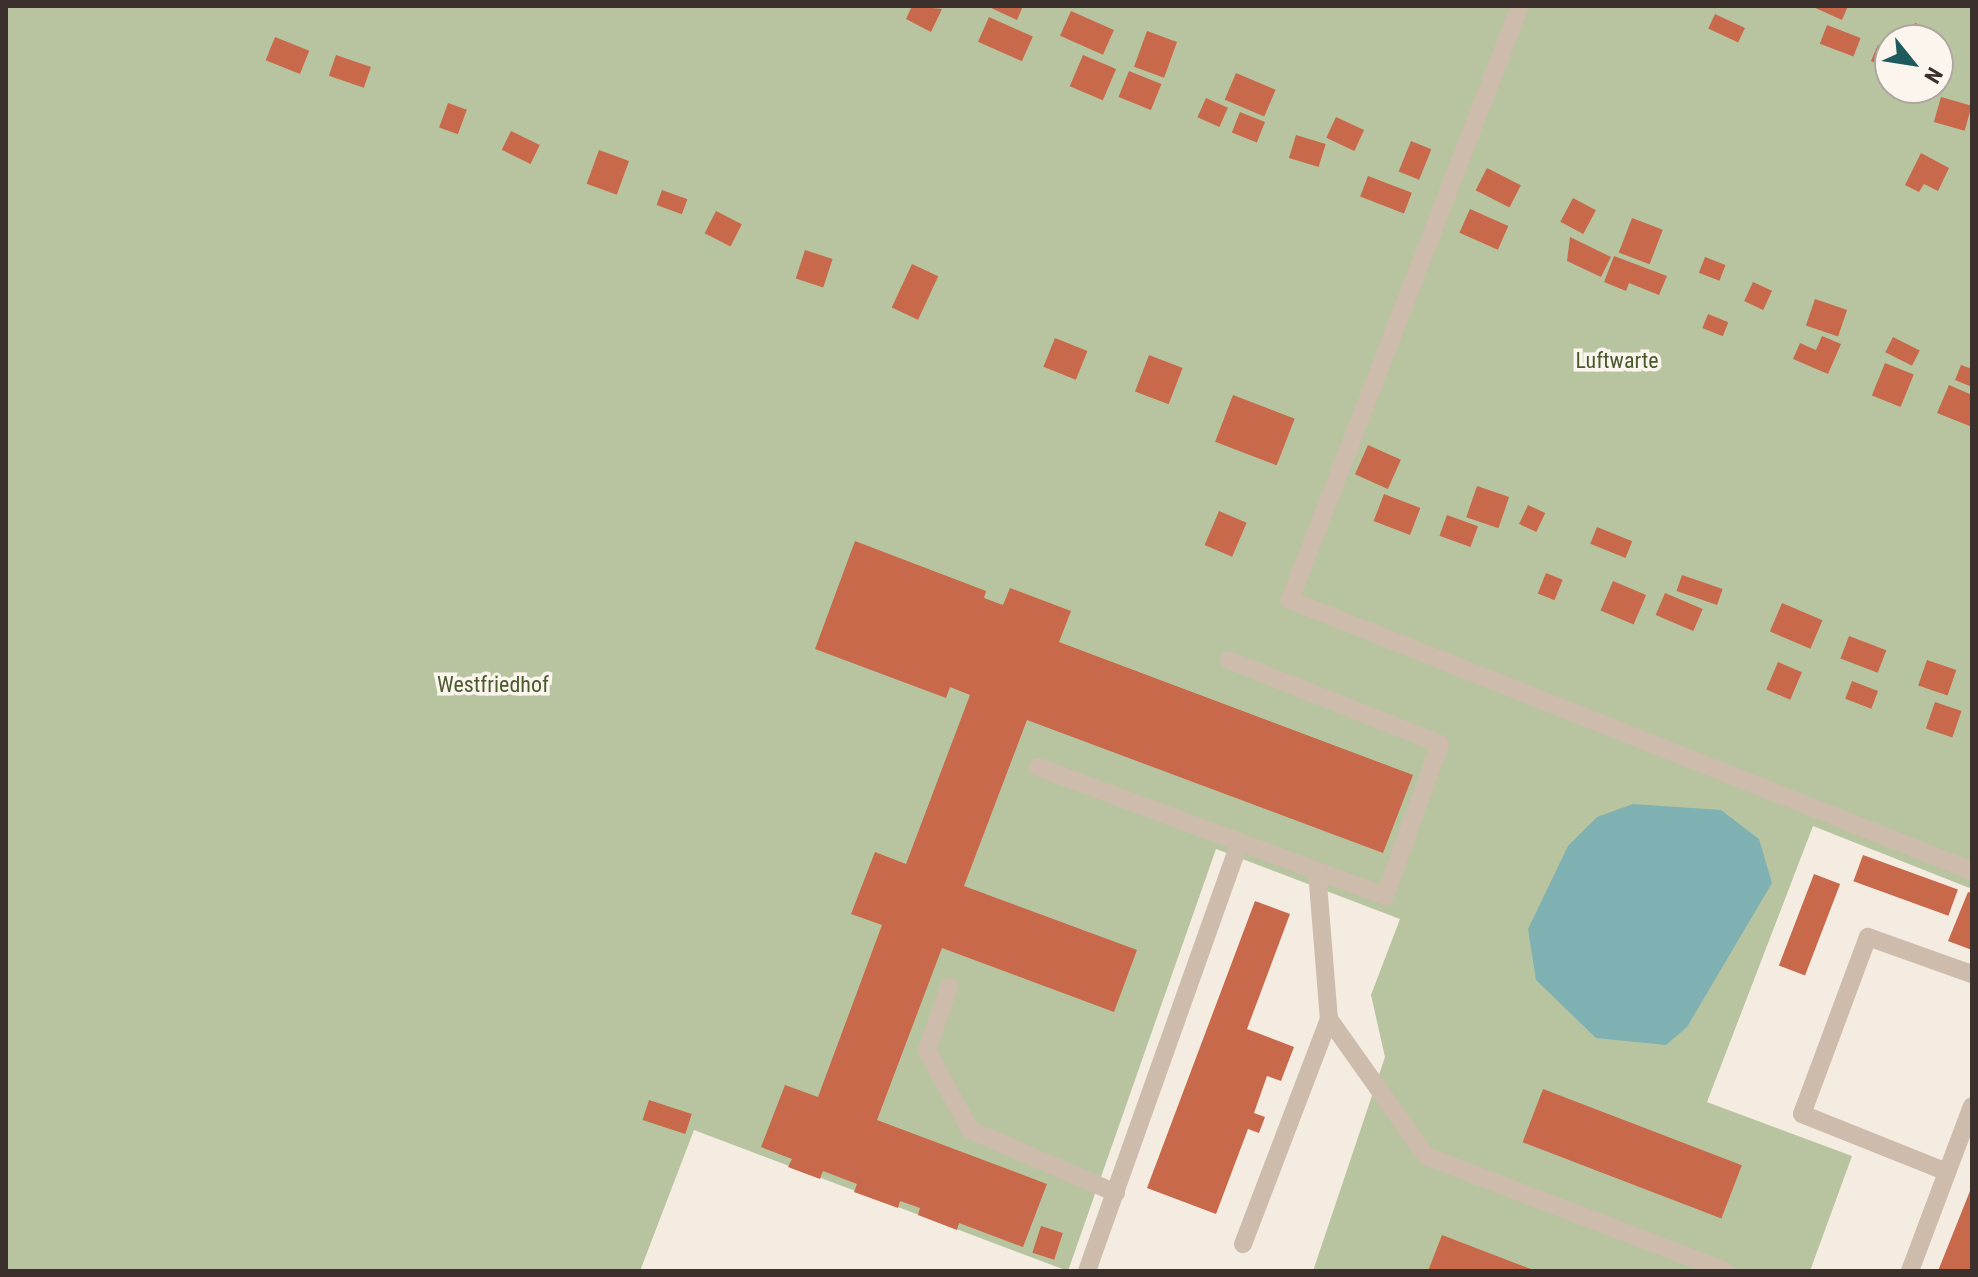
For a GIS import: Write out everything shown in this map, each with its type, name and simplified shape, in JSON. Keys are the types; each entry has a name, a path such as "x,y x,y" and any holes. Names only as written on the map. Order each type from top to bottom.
{"lane":[{"path":"1520,6 1290,600 1972,871"},
{"path":"1038,767 1385,896 1440,744 1229,660"},
{"path":"1087,1271 1239,843"},
{"path":"1243,1244 1329,1019 1317,871"},
{"path":"1947,1172 1802,1114 1868,937 1972,974"},
{"path":"949,987 927,1050 970,1130 1116,1193"},
{"path":"1329,1019 1426,1156 1726,1271"},
{"path":"1910,1271 1972,1106"}],"green space":[{"path":"6,6 1972,6 1972,889 1813,826 1707,1102 1852,1156 1810,1271 1313,1271 1385,1057 1371,995 1400,919 1216,849 1068,1271 694,1130 640,1271 6,1271"}],"water":[{"path":"1633,804 1721,810 1759,839 1772,883 1687,1027 1666,1045 1596,1038 1536,980 1528,929 1568,846 1597,817"}],"building":[{"path":"912,6 942,9 931,32 906,19"},
{"path":"987,6 1023,6 1017,20"},
{"path":"1811,6 1848,6 1842,20"},
{"path":"1071,11 1114,30 1103,55 1060,36"},
{"path":"1715,14 1745,28 1738,42 1708,29"},
{"path":"989,17 1033,37 1022,61 978,42"},
{"path":"1827,25 1861,38 1853,57 1820,44"},
{"path":"1147,31 1177,42 1164,78 1134,67"},
{"path":"275,37 309,51 300,74 266,60"},
{"path":"336,55 371,67 364,88 329,76"},
{"path":"1083,55 1116,69 1103,100 1070,86"},
{"path":"1129,71 1161,84 1151,110 1119,97"},
{"path":"1236,73 1276,90 1264,116 1225,100"},
{"path":"1206,98 1228,108 1219,127 1197,117"},
{"path":"1954,101 1972,106 1965,131 1934,122 1939,104 1954,104"},
{"path":"448,103 467,110 458,134 439,127"},
{"path":"1240,112 1265,122 1257,143 1232,132"},
{"path":"1336,117 1364,130 1354,151 1326,138"},
{"path":"511,131 540,145 531,164 502,150"},
{"path":"1296,135 1326,144 1319,167 1289,158"},
{"path":"1411,141 1431,149 1419,180 1399,172"},
{"path":"599,150 629,161 617,195 587,184"},
{"path":"1921,153 1949,168 1938,191 1924,184 1919,192 1905,185"},
{"path":"1487,168 1521,185 1510,208 1476,190"},
{"path":"1368,176 1412,193 1404,213 1360,197"},
{"path":"662,190 687,199 682,214 657,205"},
{"path":"1573,198 1596,210 1583,234 1560,222"},
{"path":"1470,209 1508,226 1498,250 1459,233"},
{"path":"716,211 742,224 730,246 705,233"},
{"path":"1632,218 1663,230 1650,264 1619,253"},
{"path":"1570,237 1611,257 1601,277 1567,261"},
{"path":"805,250 833,259 823,287 796,279"},
{"path":"1614,256 1667,276 1659,295 1629,283 1626,291 1604,282"},
{"path":"1705,257 1726,265 1719,281 1699,273"},
{"path":"912,264 938,276 918,320 892,308"},
{"path":"1753,282 1772,291 1763,310 1744,301"},
{"path":"1815,299 1847,310 1838,337 1806,325"},
{"path":"1708,314 1728,322 1723,336 1702,328"},
{"path":"1822,336 1841,344 1828,374 1793,359 1800,343 1816,350"},
{"path":"1893,337 1920,351 1912,366 1885,352"},
{"path":"1055,338 1087,351 1076,380 1043,367"},
{"path":"1149,355 1183,368 1169,404 1135,391"},
{"path":"1885,363 1914,375 1901,407 1872,395"},
{"path":"1961,365 1972,369 1972,387 1955,380"},
{"path":"1949,385 1972,395 1972,427 1937,413"},
{"path":"1233,395 1295,419 1277,465 1215,442"},
{"path":"1368,445 1401,460 1388,489 1355,474"},
{"path":"1477,486 1509,497 1498,528 1466,517"},
{"path":"1384,494 1420,508 1410,535 1374,521"},
{"path":"1528,505 1545,513 1536,532 1519,524"},
{"path":"1219,511 1247,523 1232,557 1205,545"},
{"path":"1447,515 1478,526 1470,547 1439,536"},
{"path":"1597,527 1632,541 1625,558 1590,544"},
{"path":"855,541 986,591 984,598 1003,605 1010,588 1071,611 1059,642 1413,775 1383,853 1027,720 964,886 1137,950 1114,1012 942,948 877,1120 1047,1184 1023,1247 959,1223 957,1230 918,1215 920,1208 900,1201 898,1208 854,1192 857,1184 823,1171 820,1179 788,1167 792,1159 761,1147 785,1085 818,1097 882,925 851,914 875,852 906,864 970,695 950,687 946,698 815,649"},
{"path":"1546,573 1563,580 1554,600 1538,593"},
{"path":"1682,575 1723,589 1717,605 1676,591"},
{"path":"1613,581 1646,595 1634,625 1600,610"},
{"path":"1665,593 1703,609 1693,631 1656,615"},
{"path":"1782,603 1823,620 1810,649 1770,632"},
{"path":"1849,636 1886,650 1878,673 1840,658"},
{"path":"1927,660 1956,670 1948,696 1918,686"},
{"path":"1778,662 1802,672 1790,700 1766,690"},
{"path":"1852,681 1878,691 1871,709 1845,699"},
{"path":"1935,702 1961,711 1952,738 1926,728"},
{"path":"1863,855 1958,890 1948,916 1853,881"},
{"path":"1814,874 1840,884 1805,976 1779,965"},
{"path":"1968,892 1972,893 1972,950 1948,941"},
{"path":"1255,901 1290,914 1247,1029 1294,1047 1281,1081 1267,1076 1254,1113 1265,1117 1259,1133 1248,1129 1216,1214 1147,1188"},
{"path":"1543,1089 1742,1165 1721,1219 1523,1142"},
{"path":"649,1100 692,1114 685,1134 643,1120"},
{"path":"1972,1186 1972,1271 1938,1271"},
{"path":"1041,1226 1063,1233 1054,1260 1032,1253"},
{"path":"1442,1235 1536,1271 1428,1271"}],"park label":[{"name":"Luftwarte","path":"1617,361"},
{"name":"Westfriedhof","path":"493,685"}]}
